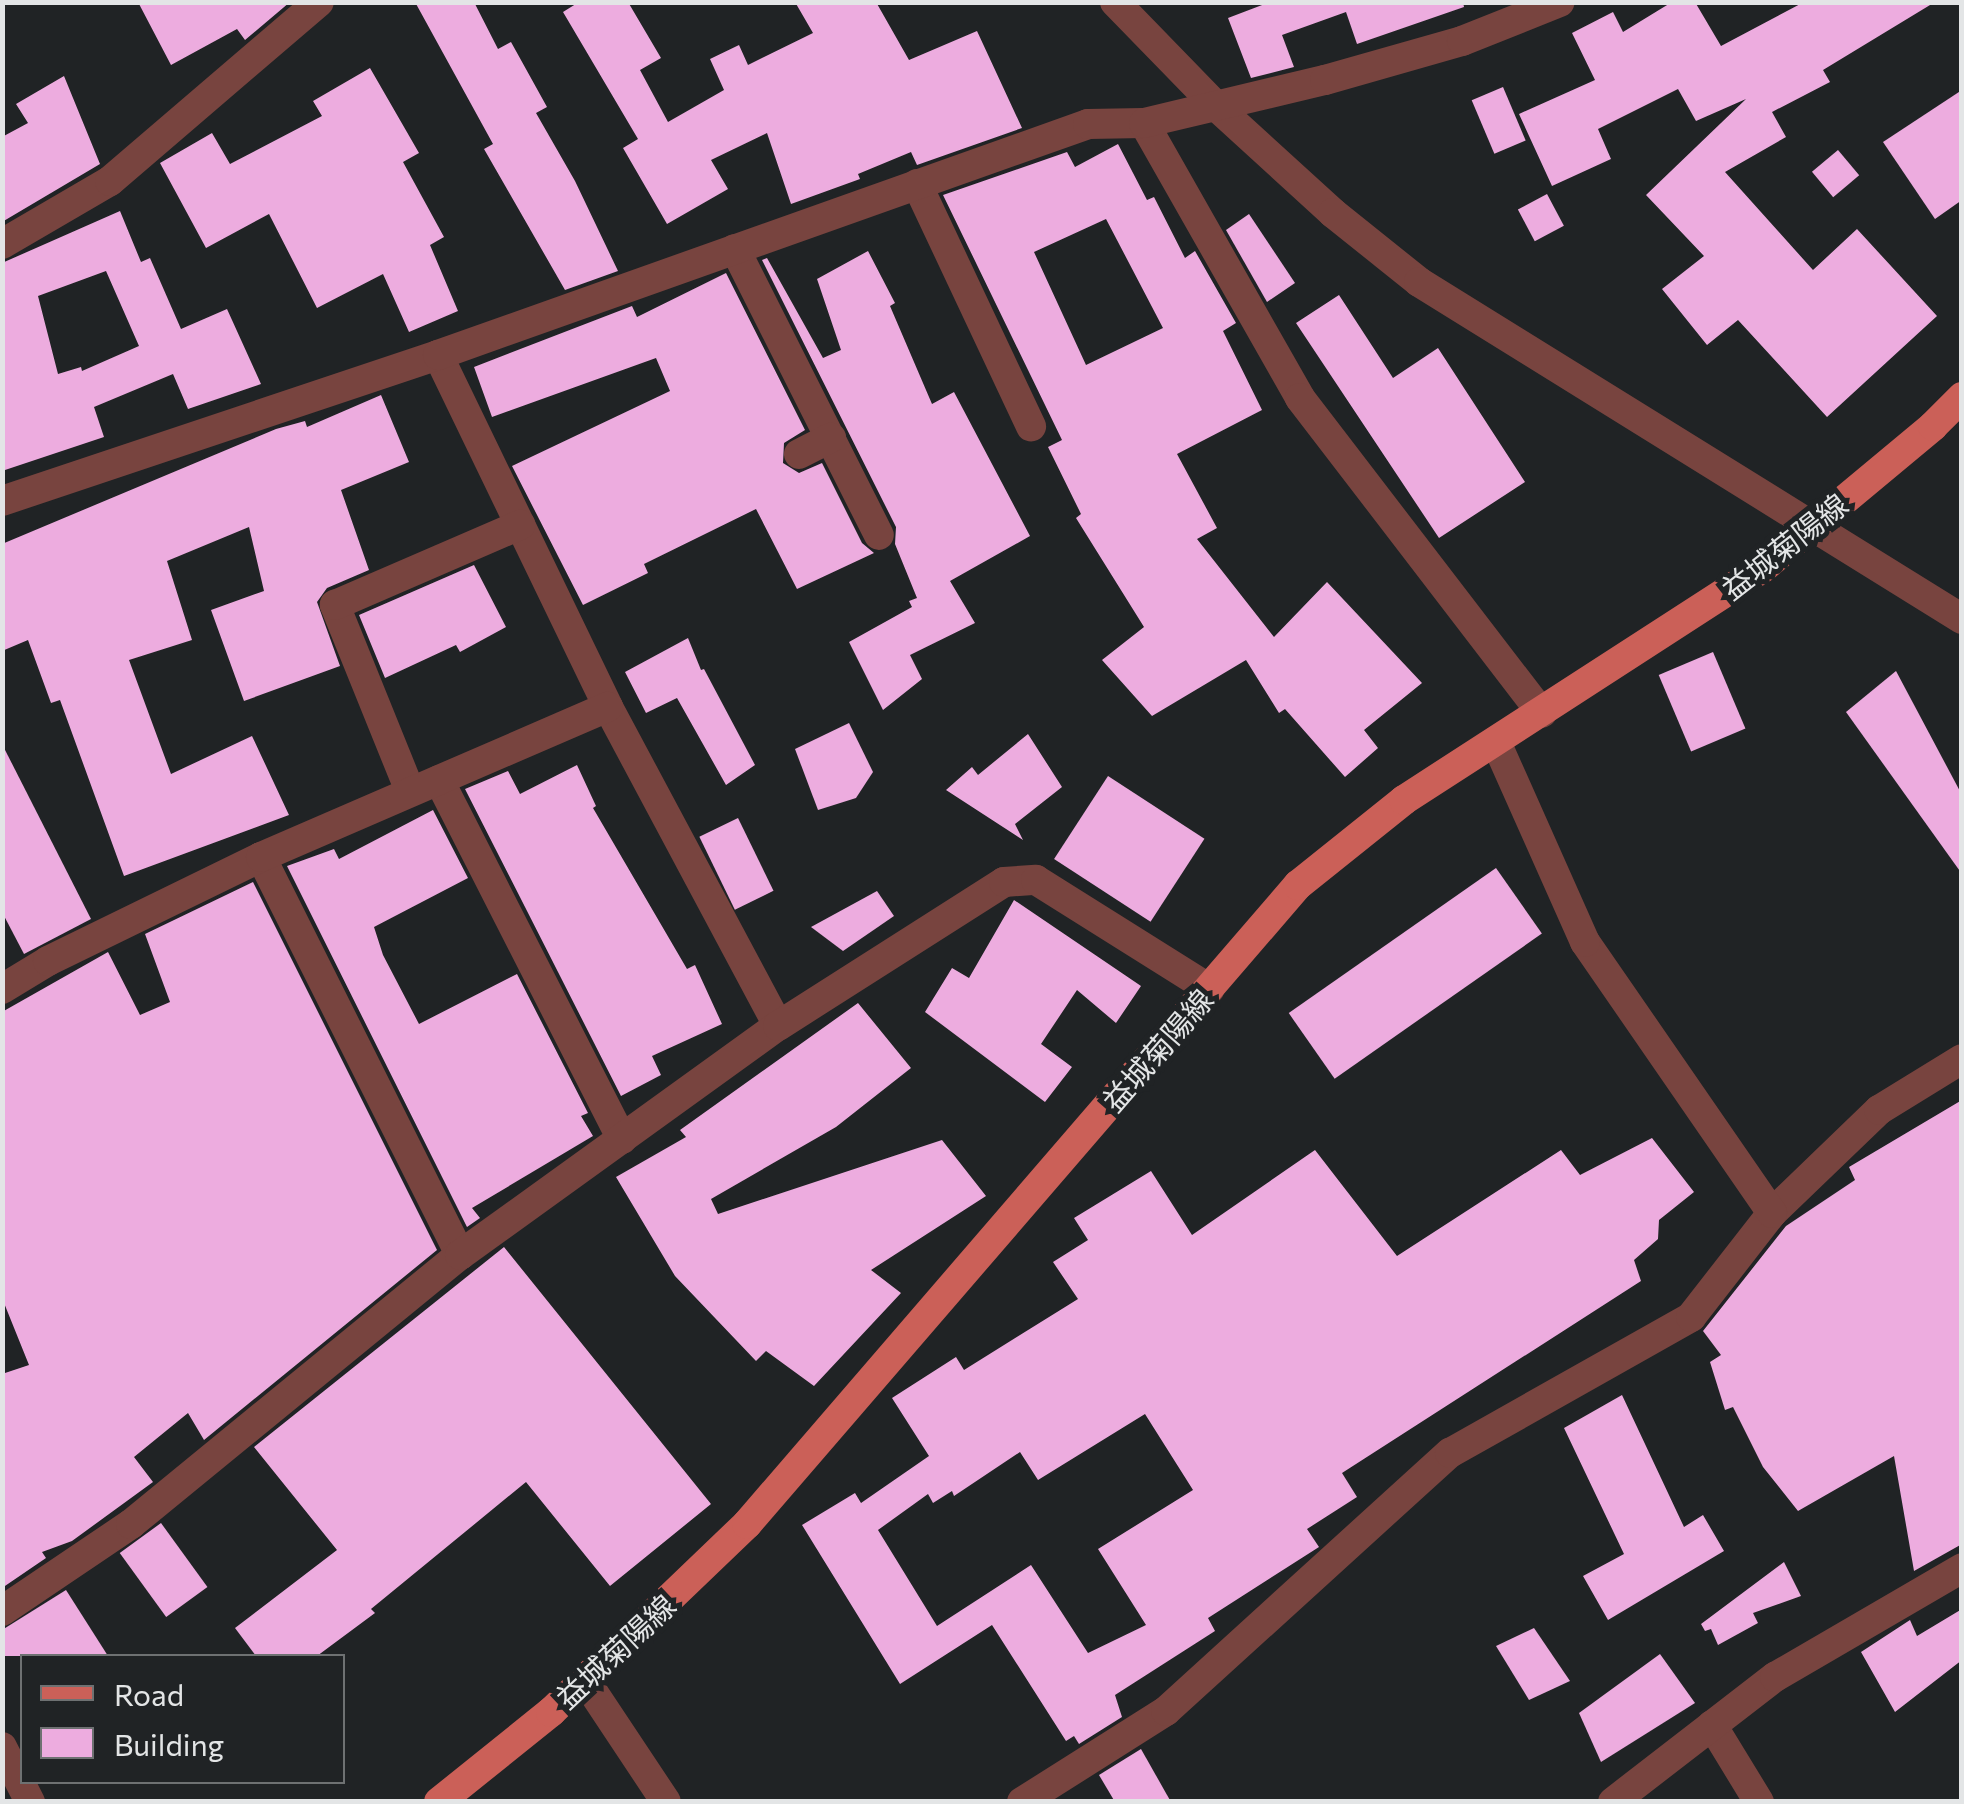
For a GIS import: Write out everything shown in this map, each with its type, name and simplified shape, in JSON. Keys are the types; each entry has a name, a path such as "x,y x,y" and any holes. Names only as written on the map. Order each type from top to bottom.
{"main road":[{"name":"益城菊陽線","path":"439,1802 585,1680 747,1524 1298,885 1404,800 1764,568 1962,397"}],"street":[{"path":"2,244 110,181 318,2"},
{"path":"1115,2 1218,108 1333,213 1419,282 1815,524 1962,619"},
{"path":"2,502 438,355 1088,124 1144,123 1218,108 1462,41 1560,2"},
{"path":"1144,123 1300,398 1542,713"},
{"path":"917,184 1031,426"},
{"path":"735,249 879,535"},
{"path":"438,355 608,706 778,1026"},
{"path":"799,454 831,438"},
{"path":"410,791 335,606 520,525"},
{"path":"2,988 261,857 608,706"},
{"path":"1496,742 1584,942 1772,1214"},
{"path":"440,780 622,1139"},
{"path":"261,857 460,1255"},
{"path":"2,1612 131,1524 460,1255 778,1026 1004,882 1036,880 1210,989"},
{"path":"1022,1802 1166,1711 1450,1453 1691,1317 1772,1214 1879,1110 1962,1059"},
{"path":"1613,1802 1646,1791 1712,1726 1775,1677 1962,1568"},
{"path":"585,1680 666,1802"},
{"path":"1712,1726 1759,1802"},
{"path":"2,1747 20,1782"}],"building":[{"path":"138,2 290,2 245,40 237,29 171,65"},
{"path":"415,2 474,2 498,49 511,42 547,107 536,113 575,181 618,271 565,290 484,149 493,144"},
{"path":"579,2 628,2 661,58 640,70 668,122 724,90 710,59 739,45 748,65 813,33 795,2 876,2 909,60 977,31 1022,128 917,165 911,152 858,174 860,179 791,204 767,133 711,160 728,189 667,224 623,148 638,139 563,12"},
{"path":"1270,2 1463,2 1464,7 1357,44 1346,12 1282,35 1294,67 1251,78 1228,18"},
{"path":"1672,2 1695,2 1721,46 1804,2 1935,2 1823,70 1830,82 1772,112 1786,137 1725,172 1813,270 1857,229 1937,316 1827,417 1738,320 1707,345 1662,289 1704,256 1646,195 1746,99 1696,121 1678,89 1598,129 1611,159 1552,186 1519,114 1595,80 1572,33 1613,12 1623,32"},
{"path":"370,68 419,153 403,162 444,237 430,245 458,311 409,332 383,274 317,308 269,214 206,248 160,163 212,133 230,164 322,116 313,101"},
{"path":"64,76 100,164 2,222 2,137 28,123 16,104"},
{"path":"1503,87 1526,140 1494,154 1472,100"},
{"path":"1962,90 1962,200 1935,219 1883,142"},
{"path":"1118,144 1147,200 1154,197 1185,258 1195,251 1236,323 1223,331 1262,410 1177,454 1217,528 1197,539 1274,637 1327,582 1422,683 1364,730 1378,748 1345,777 1285,709 1279,713 1246,660 1152,716 1102,660 1144,627 1076,518 1081,514 1048,447 1062,440 943,195 1067,152 1075,167","holes":["1106,219 1163,328 1086,365 1034,252"]},
{"path":"1838,150 1859,175 1833,197 1812,172"},
{"path":"1547,194 1564,226 1535,241 1518,209"},
{"path":"120,211 141,262 150,258 181,329 227,309 261,384 188,409 173,374 94,407 104,437 2,471 2,263","holes":["106,271 139,346 82,371 81,367 58,374 38,296"]},
{"path":"1249,214 1295,283 1267,302 1226,230"},
{"path":"868,251 895,303 890,306 932,404 954,392 1030,536 950,581 975,623 910,655 922,679 883,710 849,642 912,607 909,601 917,598 895,544 896,527 762,260 767,258 823,358 841,350 817,279"},
{"path":"726,273 805,430 784,443 783,463 799,473 822,463 862,543 874,553 797,589 756,509 644,564 648,573 583,605 512,466 670,391 656,358 492,417 474,367 632,306 637,317"},
{"path":"1339,295 1393,378 1438,348 1525,482 1439,538 1296,323"},
{"path":"381,395 409,462 341,490 369,570 327,588 317,602 340,666 244,701 211,610 264,591 249,527 167,561 192,640 129,660 171,774 252,736 289,815 124,876 60,700 51,703 28,640 2,651 2,544 276,429 305,421 307,427"},
{"path":"474,565 506,627 460,652 456,645 385,678 359,615"},
{"path":"688,638 701,670 704,669 755,765 726,785 677,698 646,713 625,672"},
{"path":"1713,652 1745,728 1691,751 1659,675"},
{"path":"1896,671 1962,795 1962,874 1846,712"},
{"path":"849,723 873,772 856,798 818,810 795,749"},
{"path":"1028,734 1062,787 1015,824 1023,840 946,790 972,767 978,775"},
{"path":"2,744 91,919 24,954 2,912"},
{"path":"577,765 596,806 593,808 687,969 695,965 722,1024 652,1056 661,1075 621,1096 465,789 508,771 520,794"},
{"path":"1108,776 1204,839 1151,922 1054,859"},
{"path":"433,810 468,878 374,927 383,955 419,1024 517,974 588,1113 581,1116 593,1136 472,1208 480,1218 467,1227 287,866 334,849 339,859"},
{"path":"738,818 774,891 735,910 699,837"},
{"path":"1496,868 1542,934 1335,1079 1289,1013"},
{"path":"253,882 437,1250 204,1440 188,1413 134,1457 153,1482 72,1541 42,1552 46,1558 2,1588 2,1374 29,1365 2,1298 2,1012 108,952 140,1015 170,1002 145,934"},
{"path":"877,891 894,916 843,951 811,927"},
{"path":"1014,900 1141,986 1116,1023 1077,990 1041,1044 1072,1067 1045,1102 925,1012 952,968 969,978"},
{"path":"858,1003 911,1068 836,1127 711,1199 718,1214 942,1140 986,1196 871,1270 901,1293 814,1386 766,1351 756,1361 675,1276 616,1177 686,1137 680,1130"},
{"path":"1962,1100 1962,1544 1914,1571 1894,1456 1798,1511 1763,1467 1733,1407 1725,1410 1710,1362 1721,1355 1703,1331 1786,1226 1855,1180 1849,1167"},
{"path":"1652,1138 1694,1192 1659,1220 1658,1239 1634,1260 1641,1281 1342,1473 1357,1497 1307,1529 1319,1547 1208,1618 1215,1631 1115,1695 1122,1717 1079,1744 1074,1736 1066,1741 992,1625 900,1684 802,1525 855,1493 861,1503 929,1456 892,1398 956,1357 964,1370 1078,1299 1053,1262 1088,1240 1074,1218 1151,1171 1192,1235 1315,1150 1397,1256 1561,1150 1580,1175","holes":["1145,1414 1193,1490 1098,1549 1146,1625 1088,1653 1031,1565 937,1626 878,1530 928,1494 933,1503 952,1491 954,1496 1020,1452 1038,1480"]},
{"path":"504,1247 711,1504 610,1586 526,1482 371,1609 375,1613 320,1654 254,1654 235,1628 337,1550 254,1447"},
{"path":"1622,1395 1684,1527 1703,1515 1724,1551 1608,1620 1583,1576 1624,1554 1564,1428"},
{"path":"161,1523 207,1587 166,1617 120,1553"},
{"path":"1784,1562 1801,1596 1753,1613 1758,1623 1718,1645 1711,1629 1705,1631 1701,1624"},
{"path":"66,1590 107,1654 2,1656 2,1630"},
{"path":"1962,1609 1962,1660 1895,1712 1861,1652 1910,1620 1917,1636"},
{"path":"1534,1628 1570,1681 1529,1700 1496,1646"},
{"path":"1660,1654 1695,1703 1601,1762 1579,1713"},
{"path":"1141,1749 1171,1802 1115,1802 1099,1775"}]}
